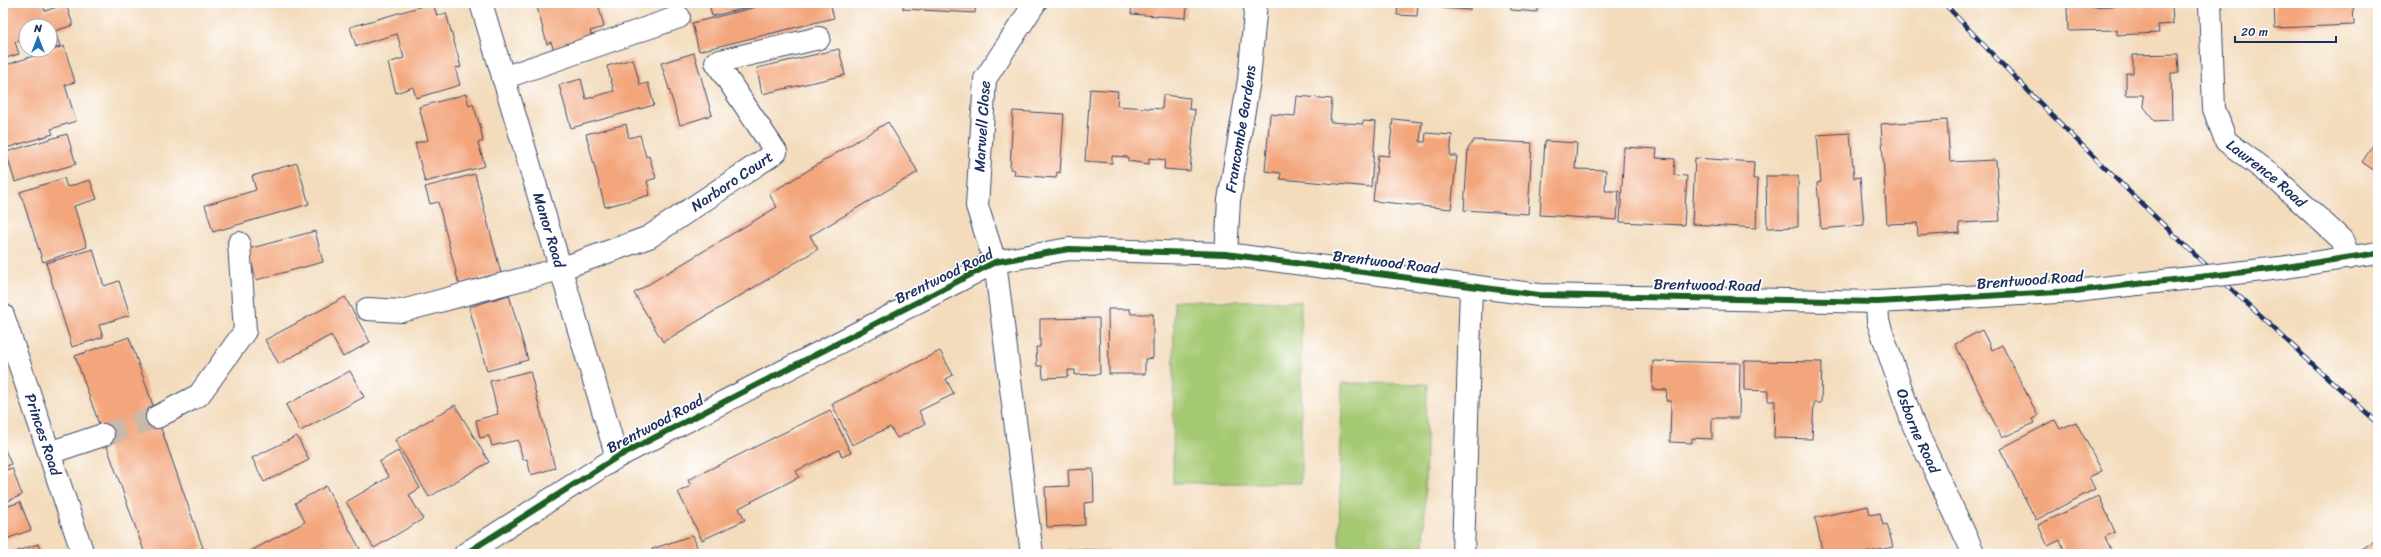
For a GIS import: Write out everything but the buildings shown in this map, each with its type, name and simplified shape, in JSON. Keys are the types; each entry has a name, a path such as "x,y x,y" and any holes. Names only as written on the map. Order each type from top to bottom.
{"street":[{"name":"Manor Road","path":"481,3 560,270 618,457"},
{"name":"Marwell Close","path":"1032,554 995,262 977,206 985,79 1035,3"},
{"name":"Francombe Gardens","path":"1226,254 1229,200 1249,80 1256,3"},
{"name":"Lawrence Road","path":"2210,3 2214,109 2226,141 2276,179 2342,240 2349,258"},
{"path":"503,78 679,17"},
{"name":"Narboro Court","path":"560,270 649,237 776,152 716,62 819,38"},
{"path":"157,416 199,394 245,331 239,243"},
{"name":"Brentwood Road","path":"465,554 618,457 995,262 1069,249 1226,254 1539,295 1877,302 2075,291 2280,268 2378,253"},
{"path":"367,309 402,311 560,270"},
{"path":"1463,554 1471,286"},
{"name":"Osborne Road","path":"1877,302 1878,321 1913,424 1974,554"},
{"name":"Princes Road","path":"3,315 84,554"},
{"path":"49,453 103,435"}],"green space":[{"path":"1174,301 1301,301 1301,483 1173,483"},
{"path":"1342,383 1427,384 1424,547 1339,546"}],"tunnel":[{"path":"103,435 157,417"}],"railway":[{"path":"1944,3 2049,112 2156,218 2266,322 2378,423"}],"cycle path":[{"path":"465,554 617,457 995,262 1069,249 1226,254 1539,295 1877,302 2075,291 2280,268 2378,253"}]}
